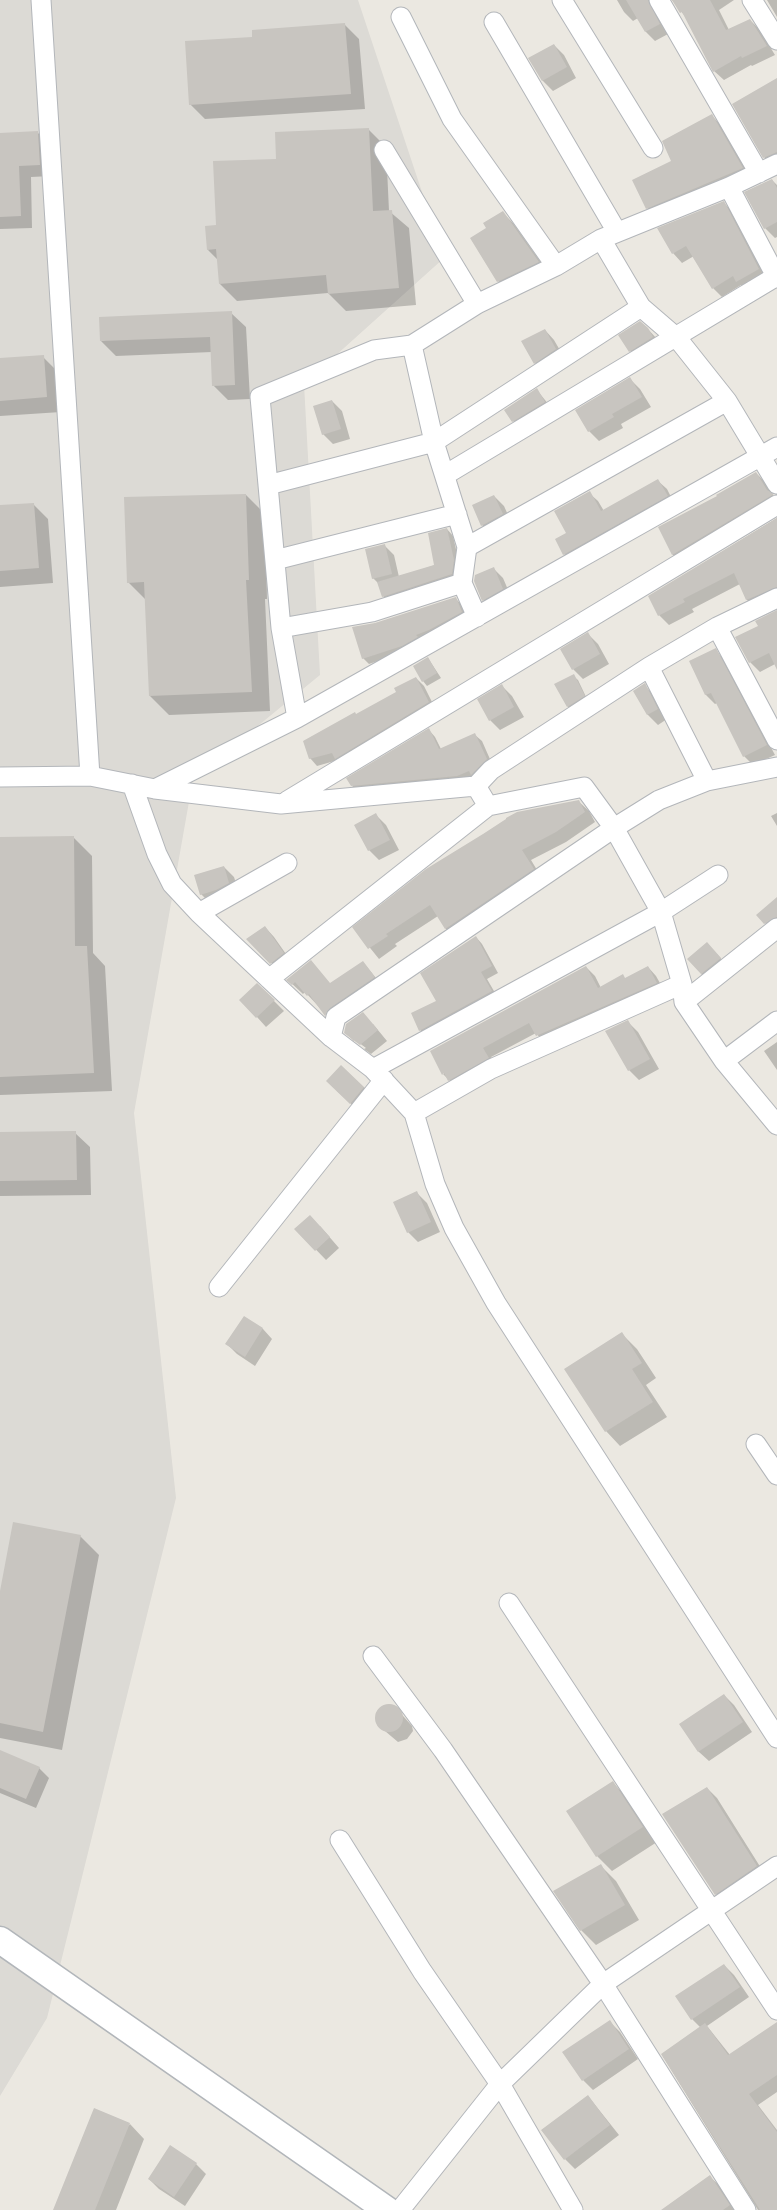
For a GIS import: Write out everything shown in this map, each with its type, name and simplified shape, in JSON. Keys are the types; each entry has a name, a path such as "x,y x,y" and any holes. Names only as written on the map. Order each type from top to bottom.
{"street":[{"path":"41,0 90,776"},
{"path":"562,0 652,148"},
{"path":"658,0 759,173"},
{"path":"752,0 777,40"},
{"path":"401,17 452,119 556,266"},
{"path":"494,22 609,236 641,307 677,338 727,402 777,484"},
{"path":"384,150 477,304"},
{"path":"297,718 281,628 260,397 374,350 412,345 477,304 556,266 609,236 729,187 777,164"},
{"path":"445,474 777,277 729,187"},
{"path":"268,485 434,442 641,307"},
{"path":"412,345 434,442 468,547 462,583 477,617"},
{"path":"468,547 727,402"},
{"path":"156,789 297,718 777,447"},
{"path":"281,804 777,505"},
{"path":"275,560 457,514"},
{"path":"281,628 372,612 462,583"},
{"path":"0,777 90,776 156,789 281,804 476,786 491,770 649,667 717,628 777,598"},
{"path":"717,628 777,740"},
{"path":"649,667 706,781"},
{"path":"331,1037 336,1017 614,828 660,800 706,781 777,768"},
{"path":"132,784 157,854 172,884 199,913 331,1037 379,1074 414,1113 435,1184 442,1201 454,1228 496,1303 777,1738"},
{"path":"476,786 488,806"},
{"path":"269,978 488,806 584,787 614,828 661,912 683,993 724,1061 776,1122"},
{"path":"199,913 287,863"},
{"path":"219,1287 379,1074 661,912 718,875"},
{"path":"414,1113 491,1069 683,993 777,928"},
{"path":"724,1061 777,1021"},
{"path":"756,1444 777,1475"},
{"path":"509,1602 777,2010"},
{"path":"373,1656 443,1750 603,1984 746,2210"},
{"path":"340,1840 422,1971 500,2084 573,2210"},
{"path":"400,2210 500,2084 603,1984 777,1866"},
{"path":"0,1940 360,2202 386,2210"}],"shaded area":[{"path":"0,0 358,0 444,258 304,384 320,675 193,779 134,1113 176,1498 47,2018 0,2096"}],"building":[{"path":"626,0 648,0 660,24 645,32"},
{"path":"672,0 710,0 726,30 750,19 767,46 742,58 741,56 713,72 682,12 680,13"},
{"path":"345,23 351,94 189,105 185,41 252,37 252,30"},
{"path":"554,44 567,67 542,81 528,58"},
{"path":"777,78 777,152 763,158 732,104"},
{"path":"712,114 743,168 646,209 632,180 671,161 662,141"},
{"path":"369,128 373,211 392,210 399,288 328,294 326,275 219,284 216,249 207,250 205,226 216,225 213,161 276,159 275,132"},
{"path":"38,131 40,165 19,166 21,216 0,217 0,133"},
{"path":"772,179 777,188 777,222 764,229 744,192"},
{"path":"724,201 759,269 736,282 733,276 712,289 686,246 672,254 657,228"},
{"path":"503,211 539,262 497,282 470,238 486,228 483,223"},
{"path":"232,311 235,385 212,386 210,337 100,341 99,317"},
{"path":"640,321 648,328 653,337 629,352 618,335"},
{"path":"545,329 556,349 534,364 521,341"},
{"path":"44,355 47,397 0,401 0,358"},
{"path":"630,377 642,397 612,414 614,417 588,432 575,410"},
{"path":"537,388 545,402 512,422 504,410"},
{"path":"332,400 341,429 322,435 313,406"},
{"path":"756,472 767,490 774,494 672,555 658,527 717,496"},
{"path":"658,479 668,496 563,555 555,539 566,533 554,511 590,491 601,511"},
{"path":"246,494 249,580 246,580 252,692 149,696 144,582 127,583 124,497"},
{"path":"494,495 503,514 481,526 472,505"},
{"path":"34,503 39,568 0,571 0,505"},
{"path":"777,518 777,587 746,600 734,573 683,599 685,602 658,616 648,596"},
{"path":"447,528 454,560 452,574 382,597 377,582 434,565 428,533"},
{"path":"385,544 392,574 372,579 365,549"},
{"path":"494,567 503,589 482,601 474,581 475,575"},
{"path":"456,597 462,612 416,635 418,637 402,646 362,659 352,627 375,623"},
{"path":"777,610 777,670 769,653 749,663 735,637 758,626 755,621"},
{"path":"588,632 600,654 572,670 560,649"},
{"path":"716,648 767,745 743,757 711,693 705,695 689,661"},
{"path":"428,657 437,673 422,682 413,666"},
{"path":"574,674 585,696 567,707 554,684"},
{"path":"416,677 429,702 335,759 332,753 309,759 303,741 396,692 394,688"},
{"path":"645,683 658,709 647,715 633,691"},
{"path":"502,684 514,707 489,721 477,699"},
{"path":"429,728 439,749 475,733 487,759 471,775 469,771 457,776 351,786 346,778"},
{"path":"579,800 585,812 556,832 522,850 534,869 445,929 430,905 386,934 388,936 368,949 352,927 426,869 506,818 517,812"},
{"path":"376,813 390,840 368,851 354,825"},
{"path":"74,836 75,946 87,946 94,1073 0,1077 0,837"},
{"path":"224,866 229,883 200,895 194,875"},
{"path":"777,897 777,917 764,924 756,915"},
{"path":"265,926 284,953 270,964 246,939"},
{"path":"476,936 492,966 481,972 492,991 419,1031 411,1013 436,1001 420,973"},
{"path":"707,942 721,958 701,974 687,959"},
{"path":"311,960 330,983 363,961 375,977 330,1008 325,1016 309,994 307,996 295,982 292,985 286,980"},
{"path":"586,966 598,988 623,974 625,978 648,966 657,983 536,1036 529,1023 483,1048 489,1058 448,1081 444,1073 442,1075 430,1051"},
{"path":"257,983 275,1000 256,1018 239,1000"},
{"path":"363,1012 378,1030 360,1045 344,1033 346,1024"},
{"path":"628,1020 650,1059 628,1071 605,1031"},
{"path":"341,1065 364,1087 350,1104 326,1081"},
{"path":"76,1131 77,1180 0,1181 0,1132"},
{"path":"417,1191 431,1222 407,1233 393,1202"},
{"path":"310,1215 330,1237 315,1251 294,1229"},
{"path":"244,1316 263,1328 245,1357 225,1344"},
{"path":"622,1332 642,1363 632,1369 653,1402 605,1432 564,1369"},
{"path":"13,1522 81,1535 43,1732 0,1723 0,1591"},
{"path":"724,1694 743,1722 698,1752 679,1724"},
{"path":"389,1704 399,1708 403,1718 399,1728 389,1732 379,1728 375,1718 379,1708"},
{"path":"0,1750 40,1767 26,1799 0,1788"},
{"path":"613,1781 643,1827 596,1857 566,1811"},
{"path":"707,1787 757,1866 715,1895 662,1814"},
{"path":"601,1864 625,1905 580,1931 553,1891"},
{"path":"724,1964 740,1987 691,2020 675,1996"},
{"path":"610,2020 629,2049 582,2081 562,2052"},
{"path":"777,2022 777,2075 749,2094 777,2132 777,2210 760,2210 661,2054 705,2023 728,2055"},
{"path":"588,2095 610,2125 564,2160 541,2130"},
{"path":"94,2108 130,2123 95,2210 53,2210"},
{"path":"170,2145 197,2163 174,2197 148,2179"},
{"path":"710,2175 730,2205 723,2210 661,2210"}]}
